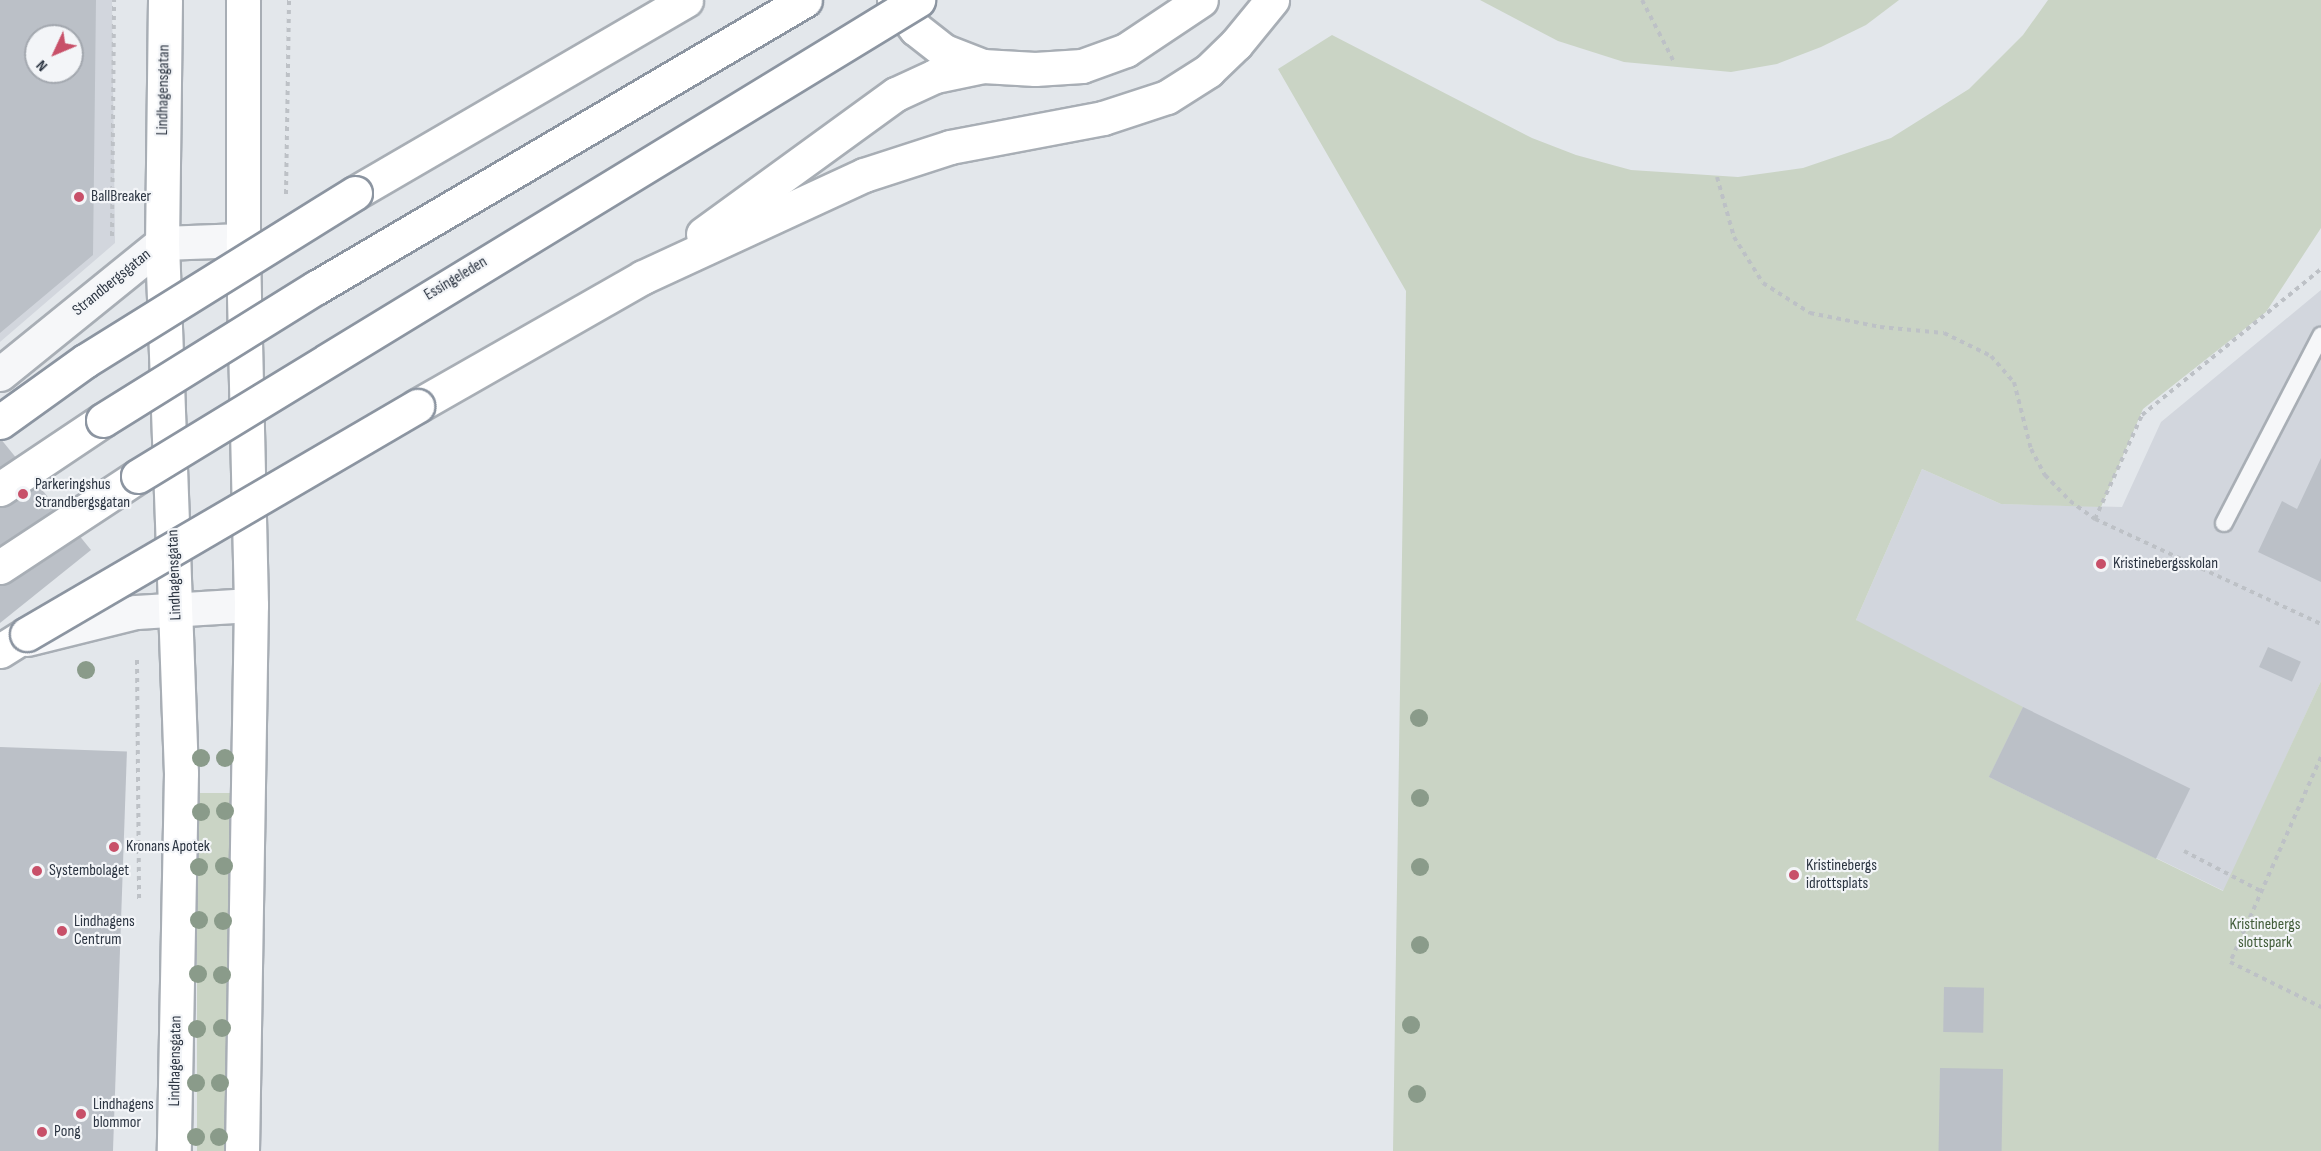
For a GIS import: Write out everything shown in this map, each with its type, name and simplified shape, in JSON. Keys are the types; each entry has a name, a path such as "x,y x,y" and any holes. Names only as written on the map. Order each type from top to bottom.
{"main road":[{"name":"Lindhagensgatan","path":"165,0 162,243 181,772 174,1151"},
{"path":"242,1151 251,605 243,240 243,0"},
{"path":"0,422 85,362 346,198 686,0"},
{"path":"0,489 103,420 317,287 805,0"},
{"path":"894,0 916,28 944,51 983,66"},
{"name":"Essingeleden","path":"0,567 417,303 918,0"},
{"path":"643,277 896,94 934,76 983,66 1035,69 1082,66 1126,50 1201,0"},
{"path":"0,651 643,277 864,175 951,147 1103,118 1167,97 1208,71 1236,44 1272,0"}],"street":[{"name":"Strandbergsgatan","path":"0,374 162,243 243,240"},
{"path":"0,657 26,640 136,612 176,612 251,605"}],"lane":[{"path":"2224,523 2321,336"}],"path":[{"path":"114,0 111,251 127,270"},
{"path":"1642,0 1674,62"},
{"path":"1717,177 1734,237 1763,282 1810,313 1880,327 1944,333 1991,356 2014,382 2031,449 2045,474 2070,501 2094,519 2321,624"},
{"path":"2094,519 2142,415 2321,268"},
{"path":"2321,758 2230,962 2321,1007"},
{"path":"2184,851 2261,891"}],"shaded area":[{"path":"0,0 112,0 115,243 0,342"},
{"name":"Kristinebergsskolan","path":"2321,290 2321,681 2224,891 1989,777 1856,620 1922,469 2001,504 2122,507 2161,422"}],"green space":[{"path":"1480,0 1899,0 1866,25 1821,47 1777,64 1731,72 1624,62 1558,41"},
{"name":"Kristinebergs slottspark","path":"2048,0 2321,0 2321,228 2266,312 2143,409 2101,507 2001,504 1922,469 1856,620 2023,707 1989,777 2223,891 2321,681 2321,1151 1393,1151 1406,291 1278,69 1332,35 1532,138 1576,155 1631,170 1738,177 1803,168 1891,138 1969,89 2023,35"},
{"path":"197,793 231,793 231,1151 197,1151"}],"building":[{"path":"0,0 96,0 93,255 0,333"},
{"name":"Parkeringshus Strandbergsgatan","path":"0,438 91,550 0,623"},
{"path":"2321,458 2321,582 2258,552 2282,501 2297,509"},
{"path":"2268,647 2301,662 2292,682 2259,667"},
{"path":"2023,707 2190,789 2156,859 1989,777"},
{"name":"Lindhagens Centrum","path":"0,747 127,751 113,1151 0,1151"},
{"path":"1944,987 1984,988 1983,1033 1943,1032"},
{"path":"1940,1068 2003,1069 2002,1151 1939,1151"}],"place":[{"name":"BallBreaker","path":"79,197"},
{"name":"Parkeringshus Strandbergsgatan","path":"23,494"},
{"name":"Kristinebergsskolan","path":"2101,564"},
{"name":"Kronans Apotek","path":"114,847"},
{"name":"Systembolaget","path":"37,871"},
{"name":"Kristinebergs idrottsplats","path":"1794,875"},
{"name":"Lindhagens Centrum","path":"62,931"},
{"name":"Lindhagens blommor","path":"81,1114"},
{"name":"Pong","path":"42,1132"}]}
